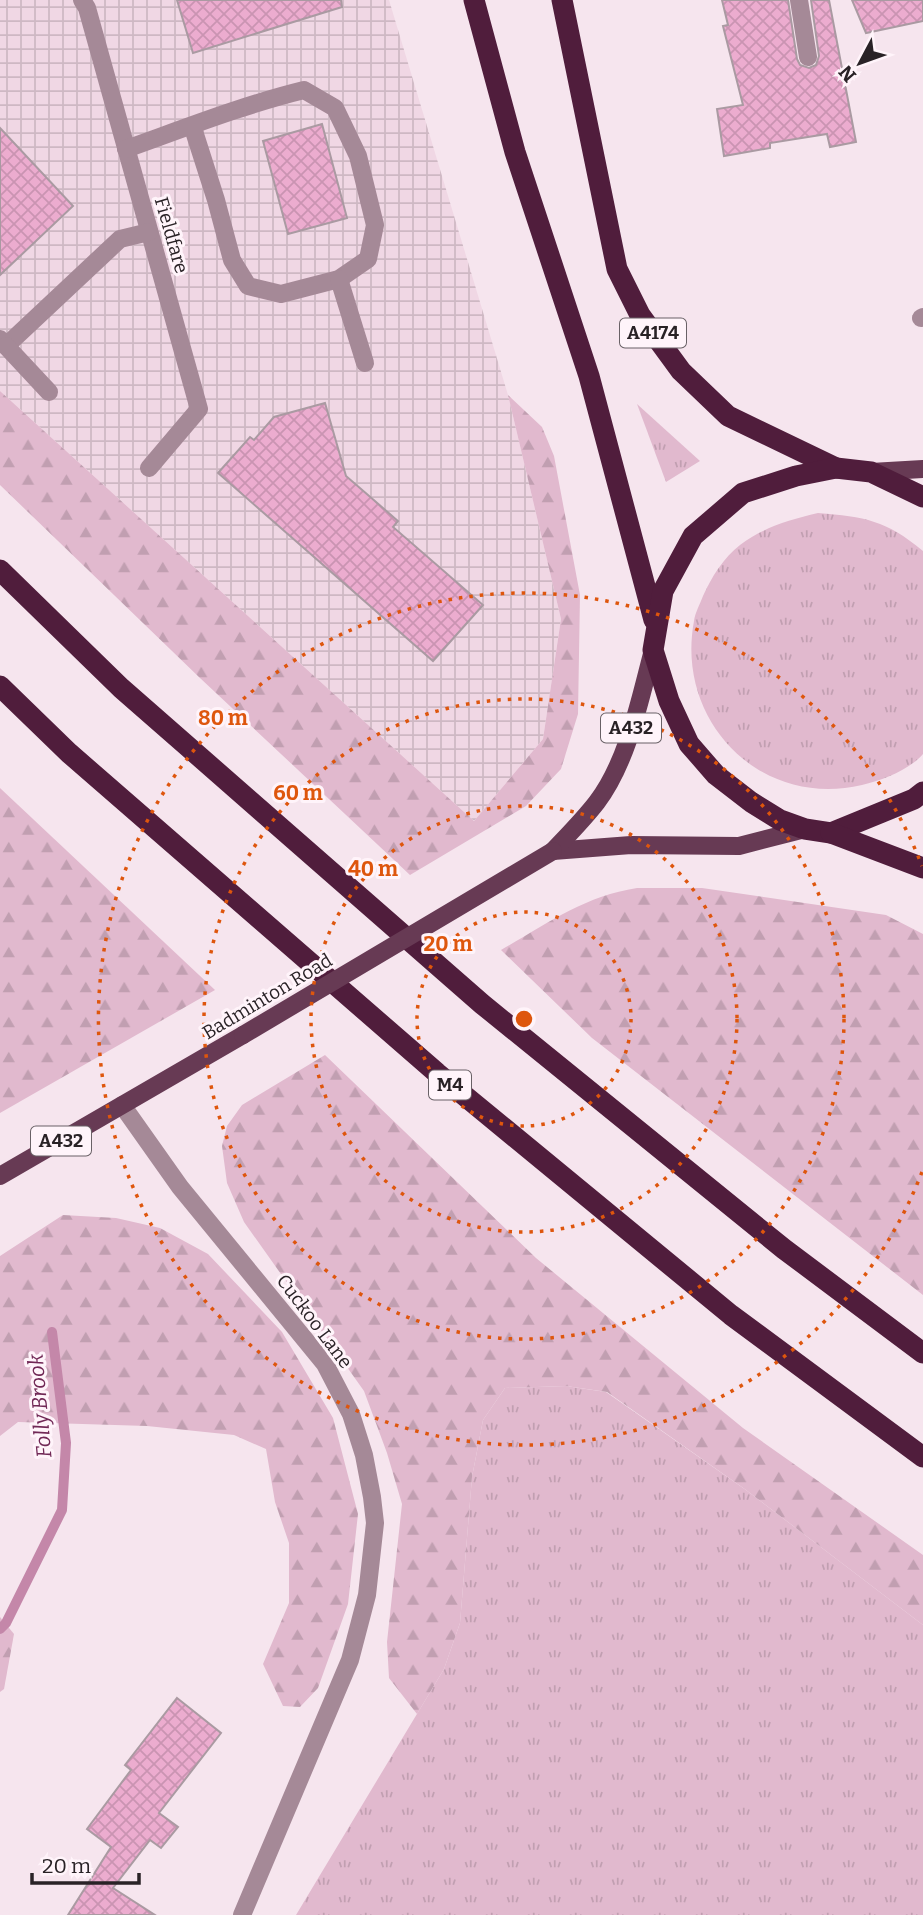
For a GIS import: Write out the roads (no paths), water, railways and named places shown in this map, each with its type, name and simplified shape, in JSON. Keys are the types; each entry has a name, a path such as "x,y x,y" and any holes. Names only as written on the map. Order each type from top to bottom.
{"highway":[{"path":"474,0 515,152 589,376 656,625"},
{"name":"A4174","path":"562,0 617,269 640,315 681,371 728,416 836,468"},
{"path":"923,497 871,472 836,468 796,476 743,493 693,536 663,591 653,650 669,701 689,744 716,775 780,820 805,829 831,833 923,869"},
{"path":"0,570 121,688 482,1004 784,1249 923,1353"},
{"name":"M4","path":"0,686 69,753 437,1073 731,1315 923,1457"},
{"path":"831,833 914,799 923,792"}],"main road":[{"path":"871,472 923,469"},
{"name":"Badminton Road","path":"0,1177 553,851 597,801 612,778 634,722 653,650"},
{"name":"Badminton Road","path":"553,851 631,845 739,846 805,829"}],"street":[{"name":"Fieldfare","path":"82,0 87,8 199,409 149,468"},
{"path":"799,0 808,57"},
{"path":"126,149 192,125 263,100 304,90 335,108 358,156 375,225 368,259 339,279 281,294 248,286 232,260 192,125"},
{"path":"49,392 3,342 120,239 149,232"},
{"path":"339,279 365,363"},
{"name":"Cuckoo Lane","path":"122,1105 180,1187 325,1364 351,1414 364,1455 372,1497 374,1523 367,1595 349,1660 242,1915"}],"waterway":[{"name":"Folly Brook","path":"0,1629 6,1623 62,1510 66,1443 52,1332"}]}
